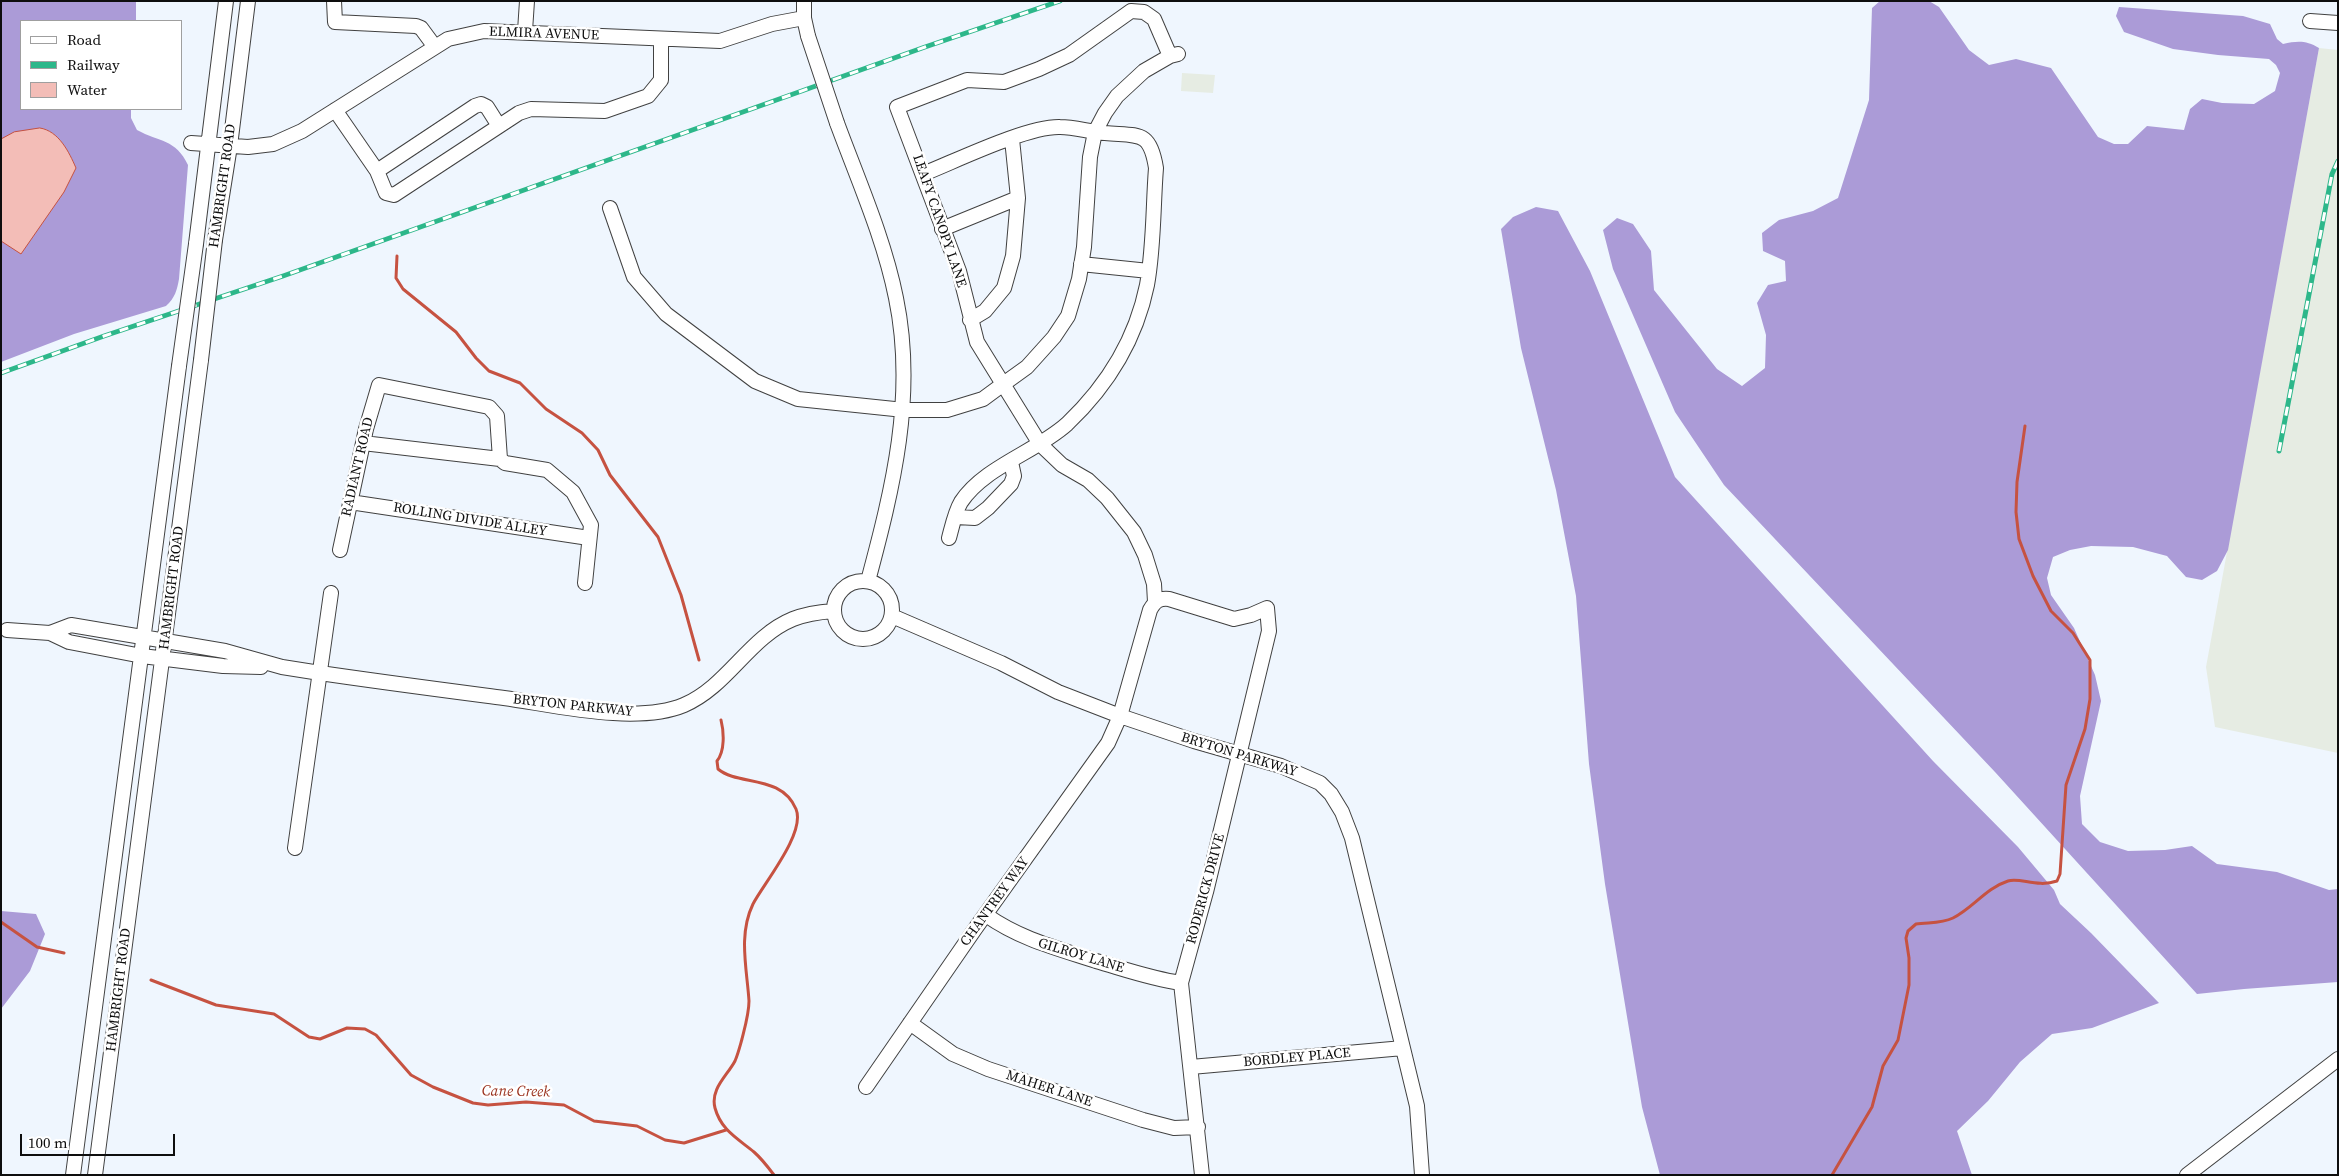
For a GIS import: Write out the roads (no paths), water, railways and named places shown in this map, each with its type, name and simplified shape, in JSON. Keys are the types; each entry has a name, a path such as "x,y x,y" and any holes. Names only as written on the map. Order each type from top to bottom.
{"street":[{"name":"HAMBRIGHT ROAD","path":"73,1175 196,244 226,1"},
{"name":"HAMBRIGHT ROAD","path":"94,1175 165,642 215,240 230,146 248,1"},
{"path":"334,1 335,22 416,26 421,28 435,47"},
{"path":"525,31 527,1"},
{"path":"804,1 804,18 808,36 837,123 880,240 896,298 903,355 904,410 899,446 887,508 868,581"},
{"name":"LEAFY CANOPY LANE","path":"1095,132 1104,113 1117,96 1144,71 1175,55 1154,19 1144,12 1131,11 1069,55 1039,69 1004,82 967,80 897,107 959,271 977,342 1040,444 1062,465 1088,480 1107,498 1134,532 1145,555 1154,584 1155,602"},
{"name":"ELMIRA AVENUE","path":"192,143 248,147 273,144 302,131 448,38 484,31 525,31 720,41 772,24 804,18"},
{"path":"2310,21 2338,23"},
{"path":"335,110 377,171 386,194 394,195 519,113 531,109 605,111 648,96 661,80 660,39"},
{"path":"377,171 475,106 481,104 486,107 499,126"},
{"path":"923,174 1012,139 1042,129 1059,127 1133,135 1145,139 1153,149 1156,168 1149,271 1135,329 1125,351 1098,391 1067,424 1040,444 983,480 961,502 949,538"},
{"path":"610,208 634,277 666,314 755,381 798,399 904,410 948,410 982,399 1027,367 1054,337 1068,316 1084,246 1090,157 1095,132"},
{"path":"970,320 985,311 1004,288 1013,256 1018,198 1012,139"},
{"path":"942,229 1018,198"},
{"path":"1081,264 1149,271"},
{"name":"RADIANT ROAD","path":"340,550 363,443 379,385 490,407 497,416 500,459"},
{"path":"363,443 500,459 506,463 547,470 573,492 591,525 584,583"},
{"path":"956,517 975,518 988,508 1011,484 1014,476 1011,462"},
{"name":"ROLLING DIVIDE ALLEY","path":"350,502 589,538"},
{"path":"868,581 880,585 886,591 892,607 892,616 882,632 865,639 847,635 840,628 833,611 838,593 845,586 854,582 868,581"},
{"path":"295,848 332,593"},
{"name":"RODERICK DRIVE","path":"1155,602 1162,598 1169,599 1234,619 1251,615 1267,608 1270,630 1182,983 1202,1175"},
{"name":"CHANTREY WAY","path":"866,1087 1108,743 1120,716 1150,610 1155,602"},
{"name":"BRYTON PARKWAY","path":"50,633 70,625 225,652 282,667 320,674 624,714 649,713 682,706 704,694 727,675 750,649 791,620 811,613 833,611"},
{"name":"BRYTON PARKWAY","path":"892,616 1001,663 1058,692 1120,716 1240,755 1281,766 1320,783 1331,794 1342,812 1352,838 1417,1106 1422,1175"},
{"path":"7,630 50,633"},
{"name":"BRYTON PARKWAY","path":"50,633 69,642 142,656 223,666 282,667"},
{"name":"GILROY LANE","path":"986,915 1007,930 1030,940 1153,979 1182,983"},
{"name":"MAHER LANE","path":"910,1024 953,1054 988,1069 1143,1120 1174,1128 1198,1127"},
{"name":"BORDLEY PLACE","path":"1190,1067 1403,1048"},
{"path":"2187,1175 2338,1059"}],"water":[{"path":"40,128 53,133 63,143 76,168 64,192 21,254 1,241 1,139 14,132"}],"waterway":[{"path":"397,256 396,278 403,289 456,332 476,358 489,371 520,383 546,409 582,433 598,450 610,475 658,537 681,595 699,660"},
{"path":"1832,1175 1872,1107 1883,1066 1898,1040 1909,985 1909,958 1906,938 1908,931 1916,924 1939,922 1953,918 2000,884 2013,880 2050,883 2057,881 2060,874 2066,785 2085,729 2090,699 2090,660 2073,633 2051,611 2033,576 2019,539 2016,512 2017,482 2025,426"},
{"path":"721,720 723,741 720,757 717,761 718,769 737,778 770,785 780,790 789,798 796,809 795,831 790,844 753,904 748,916 745,940 745,964 749,1001 748,1015 736,1058 720,1083 714,1101 718,1116 725,1128 757,1155 774,1175"},
{"name":"Cane Creek","path":"1,922 37,947 64,953"},
{"name":"Cane Creek","path":"151,980 216,1005 274,1014 309,1037 320,1039 347,1028 365,1029 376,1035 411,1075 433,1087 473,1103 488,1105 526,1102 564,1105 594,1121 637,1126 665,1140 684,1143 726,1130"}],"railway":[{"path":"1,373 283,276 925,47 1060,1"},
{"path":"2279,451 2332,174 2338,161"}]}
